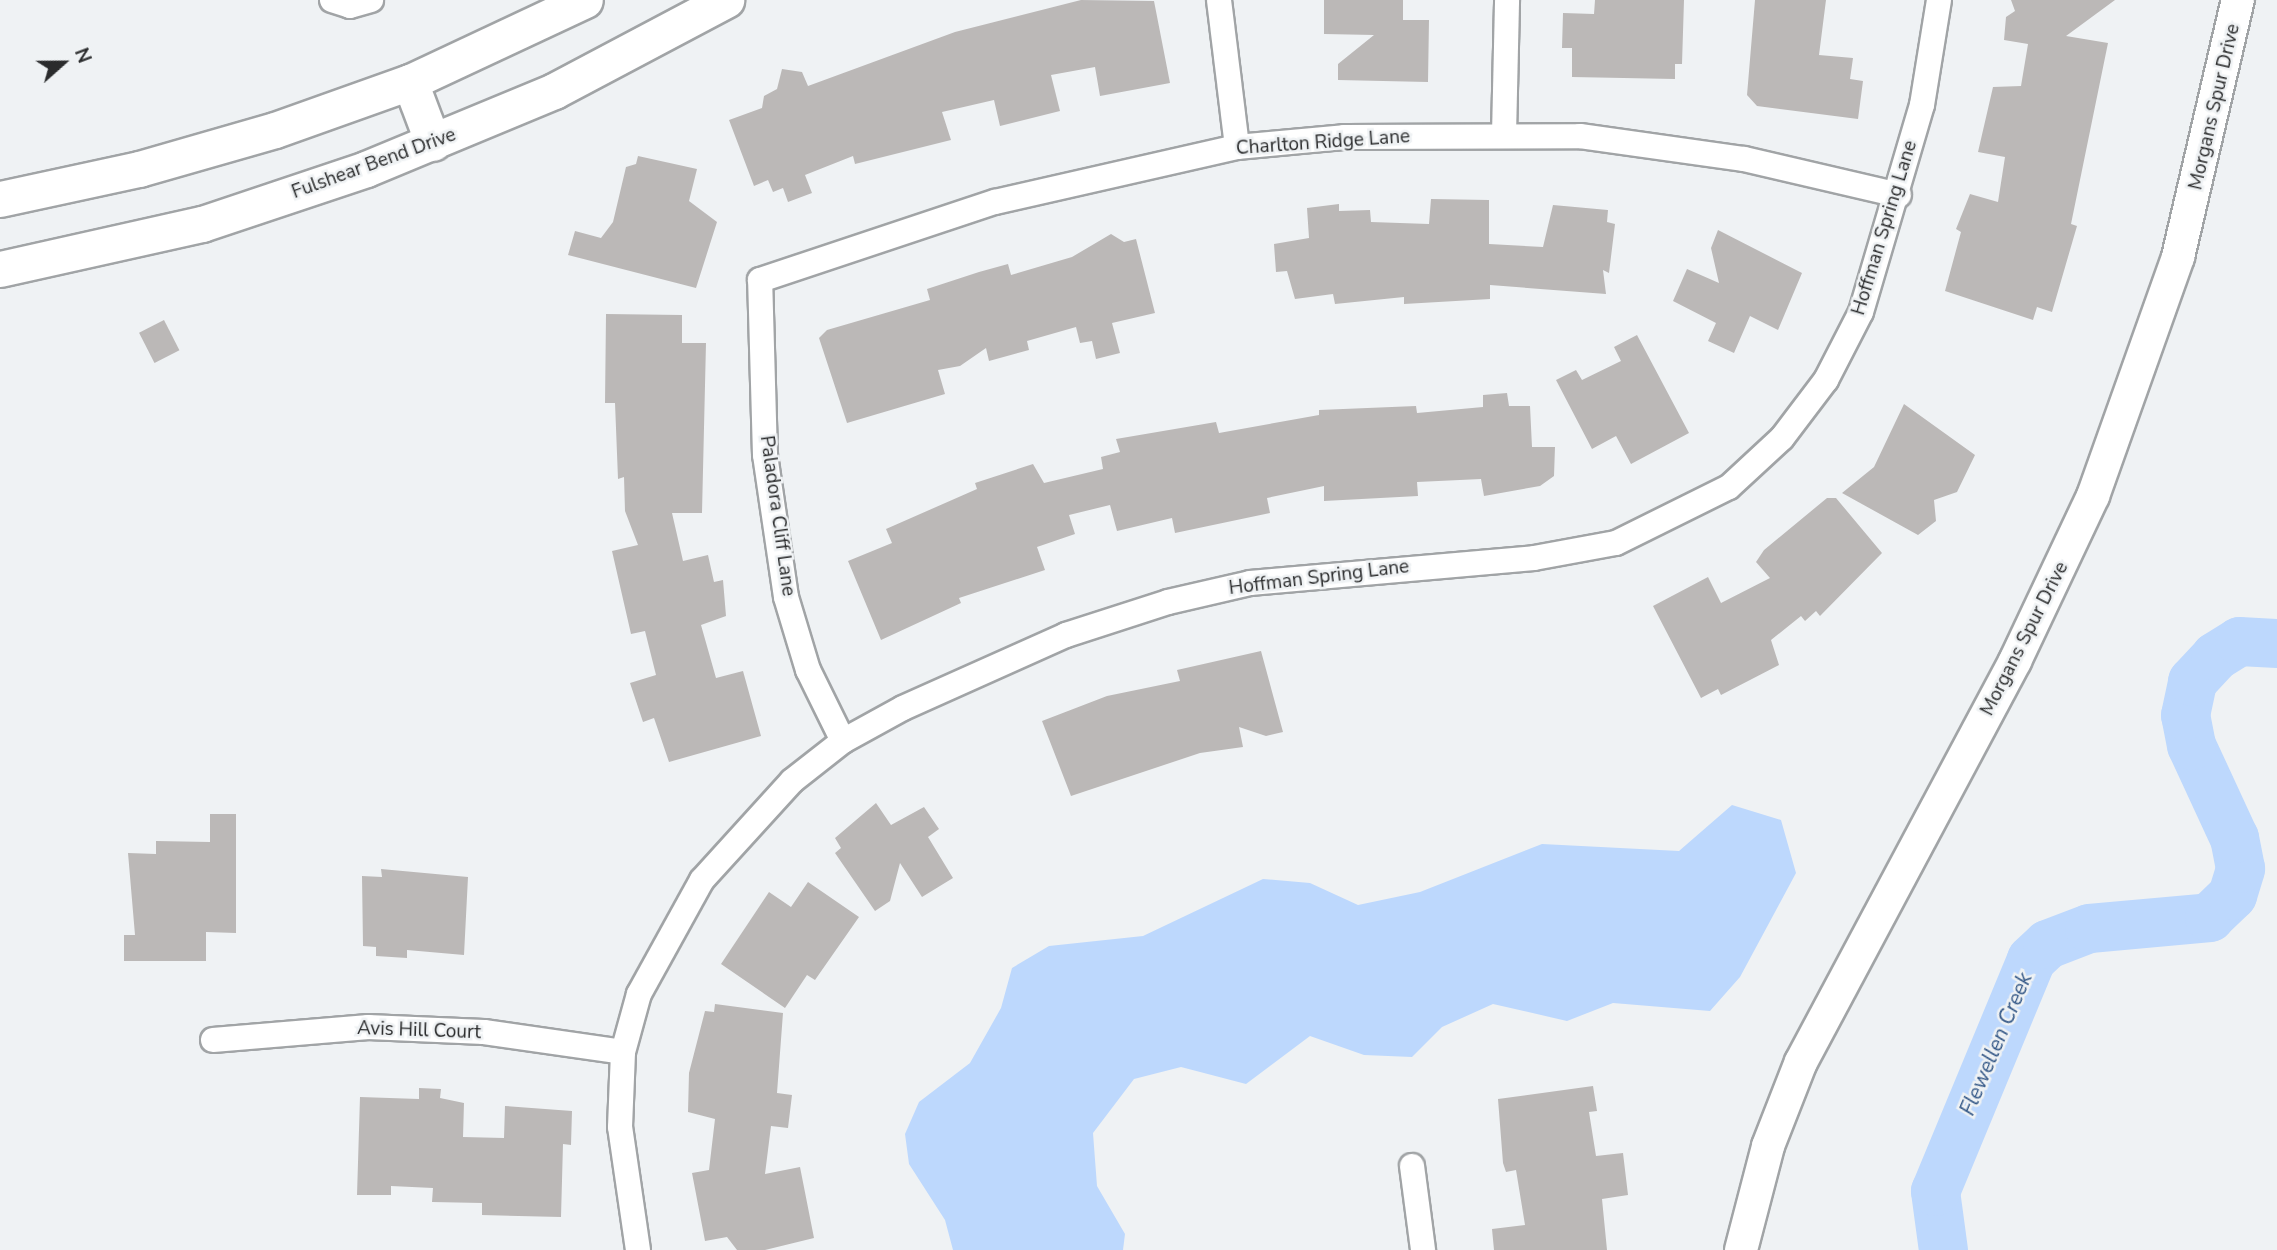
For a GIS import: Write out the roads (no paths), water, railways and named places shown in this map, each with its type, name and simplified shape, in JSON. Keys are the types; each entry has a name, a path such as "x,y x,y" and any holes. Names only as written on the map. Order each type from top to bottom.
{"main road":[{"path":"0,199 207,151 410,82 585,0"},
{"name":"Fulshear Bend Drive","path":"0,269 202,224 433,143 578,79 726,0"},
{"path":"410,82 433,143"}],"street":[{"path":"332,0 350,6 371,0"},
{"path":"1219,0 1237,147"},
{"path":"1504,135 1507,0"},
{"name":"Hoffman Spring Lane","path":"638,1250 620,1127 623,1052 665,938 702,880 792,780 843,741 981,671 1168,602 1250,583 1534,558 1616,543 1674,519 1728,487 1782,438 1826,380 1861,313 1899,195 1939,0"},
{"name":"Morgans Spur Drive","path":"1741,1250 1768,1146 1801,1062 2015,661 2097,485 2178,257 2238,0"},
{"name":"Charlton Ridge Lane","path":"760,280 995,202 1237,147 1344,137 1504,135 1667,146 1899,195"},
{"name":"Paladora Cliff Lane","path":"760,280 765,455 786,597 807,670 843,741"},
{"name":"Avis Hill Court","path":"213,1040 368,1027 484,1032 623,1052"},
{"path":"1412,1166 1423,1250"}],"water":[{"path":"1732,805 1781,820 1796,873 1740,977 1710,1011 1613,1003 1567,1021 1493,1004 1442,1027 1412,1057 1364,1055 1310,1036 1246,1084 1181,1067 1134,1079 1093,1133 1097,1186 1125,1234 1123,1250 953,1250 945,1220 909,1164 905,1134 919,1102 970,1063 1001,1008 1012,968 1049,946 1143,936 1263,879 1310,883 1358,905 1420,892 1542,844 1679,851"}],"waterway":[{"name":"Flewellen Creek","path":"1943,1250 1935,1191 2031,959 2047,944 2089,928 2209,917 2232,895 2240,868 2234,838 2191,745 2185,715 2192,681 2215,656 2239,641 2277,643"}]}
